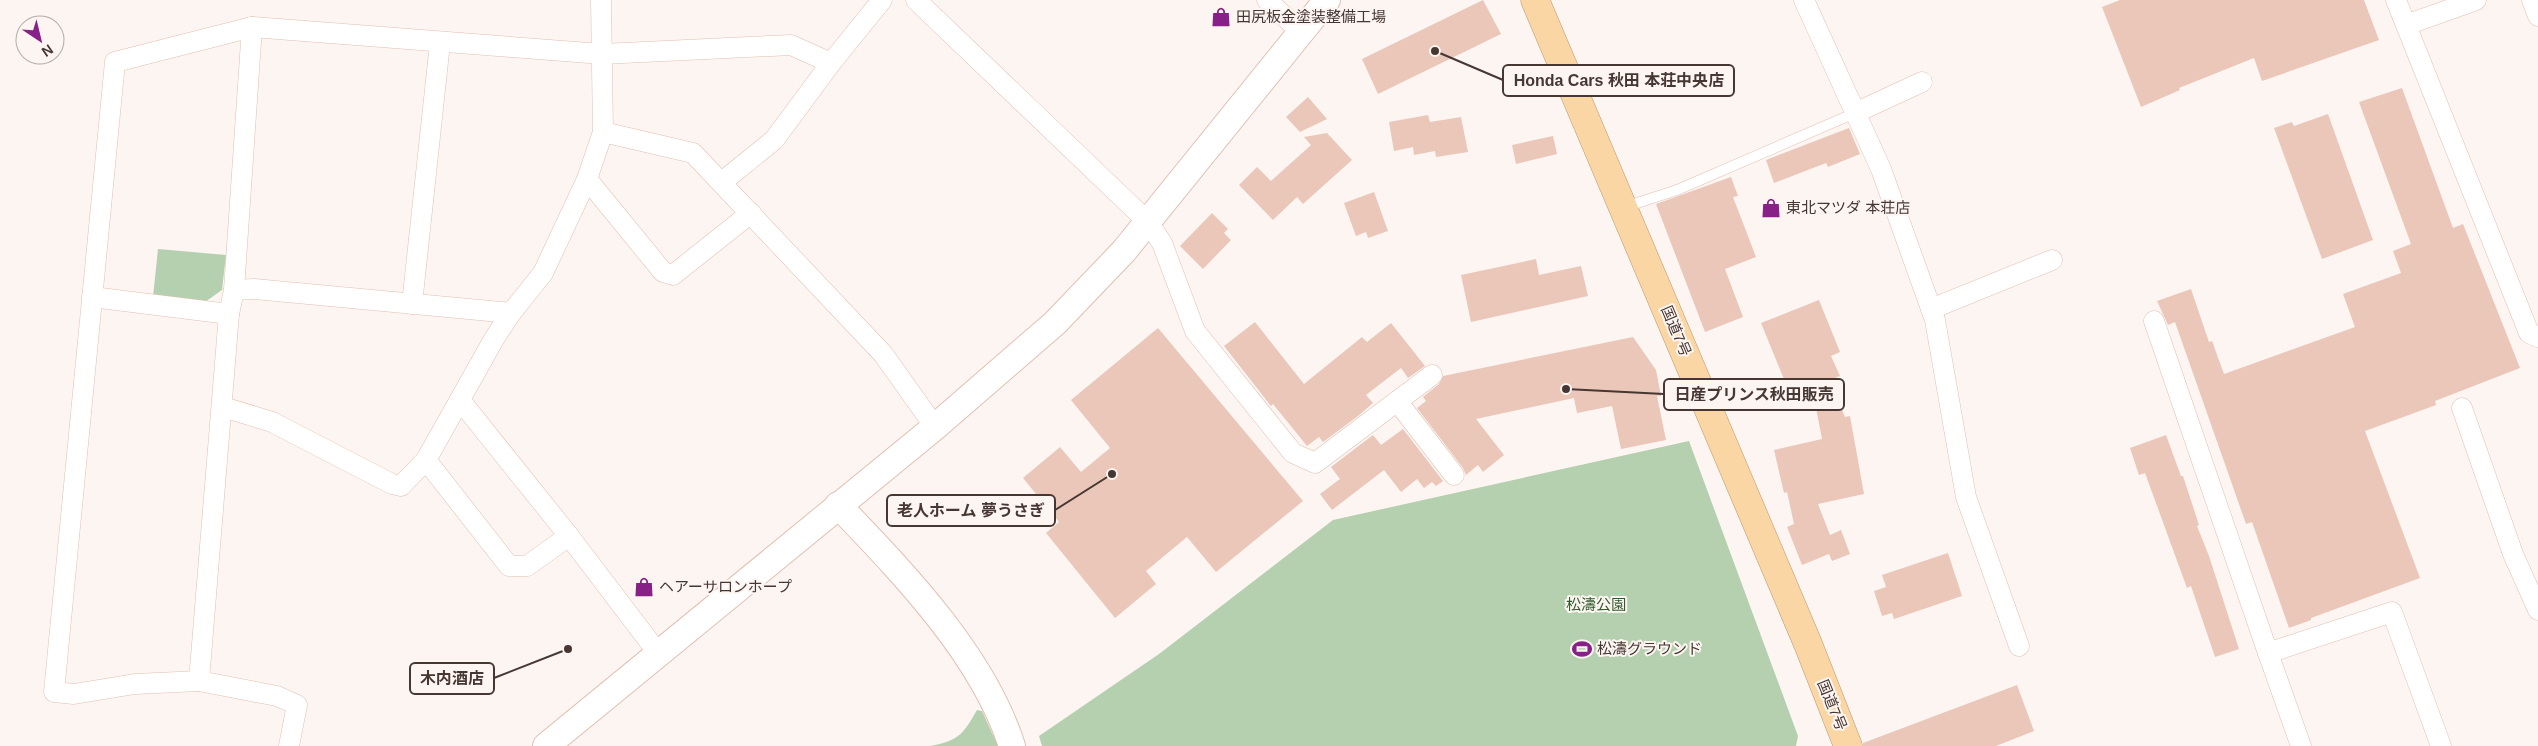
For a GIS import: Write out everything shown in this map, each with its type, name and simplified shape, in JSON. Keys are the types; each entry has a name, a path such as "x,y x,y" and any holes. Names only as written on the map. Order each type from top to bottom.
{"highway":[{"name":"国道7号","path":"1535,0 1624,208 1848,746"}],"street":[{"path":"223,407 272,422 392,484 401,486 426,460 511,313 543,273 587,179 603,132 601,0"},
{"path":"722,182 774,140 831,62 882,0"},
{"path":"916,0 1148,222 1162,243 1195,332 1293,453 1315,463 1432,375"},
{"path":"1267,0 1301,32"},
{"path":"546,746 935,426 1055,323 1124,251 1327,0"},
{"path":"1804,0 1881,169 1935,320 1966,497 2019,646"},
{"path":"2396,0 2529,334 2538,337"},
{"path":"2406,25 2476,0"},
{"path":"2532,0 2538,16"},
{"path":"289,746 297,705 277,696 199,680 135,684 74,694 54,692 115,62 252,27 602,54 791,45 831,62"},
{"path":"199,680 223,407 229,314 234,290 252,27"},
{"path":"412,304 440,43"},
{"path":"1855,113 1922,82"},
{"path":"603,132 693,153 883,354 935,426"},
{"path":"587,179 663,272 673,275 751,213"},
{"path":"1931,309 2052,260"},
{"path":"234,290 254,289 511,313"},
{"path":"92,297 229,314"},
{"path":"2154,321 2268,653 2302,746"},
{"path":"460,400 569,536 658,653"},
{"path":"1397,401 1454,475"},
{"path":"2462,408 2513,554 2538,610"},
{"path":"426,460 509,566 527,566 569,536"},
{"path":"838,505 875,544 960,645 984,687 1012,746"},
{"path":"2268,653 2392,612 2441,746"}],"lane":[{"path":"1624,208 1677,190 1855,113"}],"green space":[{"path":"158,249 226,255 222,290 205,302 153,297"},
{"name":"松濤公園","path":"1689,441 1798,736 1796,746 1042,746 1039,736 1159,654 1333,520"},
{"path":"977,710 982,711 998,746 931,746 960,735"}],"building":[{"path":"1483,0 1501,34 1378,94 1362,59"},
{"path":"2120,0 2364,0 2379,40 2262,81 2254,58 2179,88 2180,90 2141,107 2102,7"},
{"path":"2402,88 2453,228 2463,224 2520,368 2435,401 2436,405 2365,431 2420,578 2289,628 2252,522 2246,524 2175,322 2168,325 2157,301 2191,289 2209,342 2212,341 2224,374 2355,327 2343,294 2401,273 2393,251 2411,244 2359,102"},
{"path":"1308,97 1327,119 1300,132 1286,117"},
{"path":"2328,114 2373,240 2322,259 2274,128 2292,122 2294,126"},
{"path":"1428,115 1430,122 1461,117 1468,152 1436,157 1435,151 1414,155 1413,147 1394,151 1389,122"},
{"path":"1849,128 1860,154 1828,167 1826,163 1774,183 1766,160"},
{"path":"1327,133 1352,160 1303,204 1297,197 1273,220 1239,185 1257,167 1271,181 1311,145 1304,137"},
{"path":"1553,136 1557,154 1516,164 1512,145"},
{"path":"1731,177 1738,196 1733,197 1756,257 1725,269 1743,317 1705,332 1656,204"},
{"path":"1374,192 1388,231 1368,238 1366,232 1356,236 1344,203"},
{"path":"1212,213 1228,229 1224,233 1231,240 1203,269 1180,246"},
{"path":"1536,259 1539,275 1581,266 1588,296 1471,322 1461,275"},
{"path":"1819,300 1840,352 1831,356 1840,376 1830,380 1845,417 1850,416 1864,494 1818,504 1830,535 1841,530 1850,554 1832,561 1829,554 1802,565 1787,527 1794,524 1787,492 1784,493 1774,450 1822,439 1815,403 1797,411 1761,323"},
{"path":"1255,322 1304,384 1362,337 1367,342 1391,323 1425,366 1408,378 1401,368 1366,395 1373,403 1358,416 1323,442 1319,437 1307,446 1273,404 1271,406 1224,346"},
{"path":"1158,328 1303,501 1216,572 1187,537 1146,571 1156,584 1115,618 1046,533 1059,522 1023,478 1060,447 1081,472 1110,448 1071,400"},
{"path":"1633,337 1656,370 1661,396 1657,396 1666,440 1621,449 1612,406 1577,413 1574,398 1476,419 1504,455 1483,472 1478,465 1466,475 1463,468 1417,408 1426,401 1423,397 1439,384 1443,376"},
{"path":"1403,429 1443,481 1436,486 1432,482 1424,488 1417,479 1401,492 1384,470 1332,510 1320,494 1340,479 1331,467 1373,435 1381,445"},
{"path":"2166,435 2181,476 2183,476 2199,525 2197,526 2209,556 2239,649 2215,657 2191,586 2187,588 2145,473 2139,475 2130,448"},
{"path":"1948,553 1962,596 1894,619 1892,613 1882,616 1874,591 1886,587 1882,575"},
{"path":"2017,685 2034,731 1996,746 1863,746 1863,743"}],"place":[{"name":"田尻板金塗装整備工場","path":"1221,17"},
{"name":"Honda Cars 秋田 本荘中央店","path":"1435,51"},
{"name":"東北マツダ 本荘店","path":"1771,208"},
{"name":"日産プリンス秋田販売","path":"1566,389"},
{"name":"老人ホーム 夢うさぎ","path":"1112,474"},
{"name":"ヘアーサロンホープ","path":"644,587"},
{"name":"木内酒店","path":"568,649"},
{"name":"松濤グラウンド","path":"1582,649"}]}
